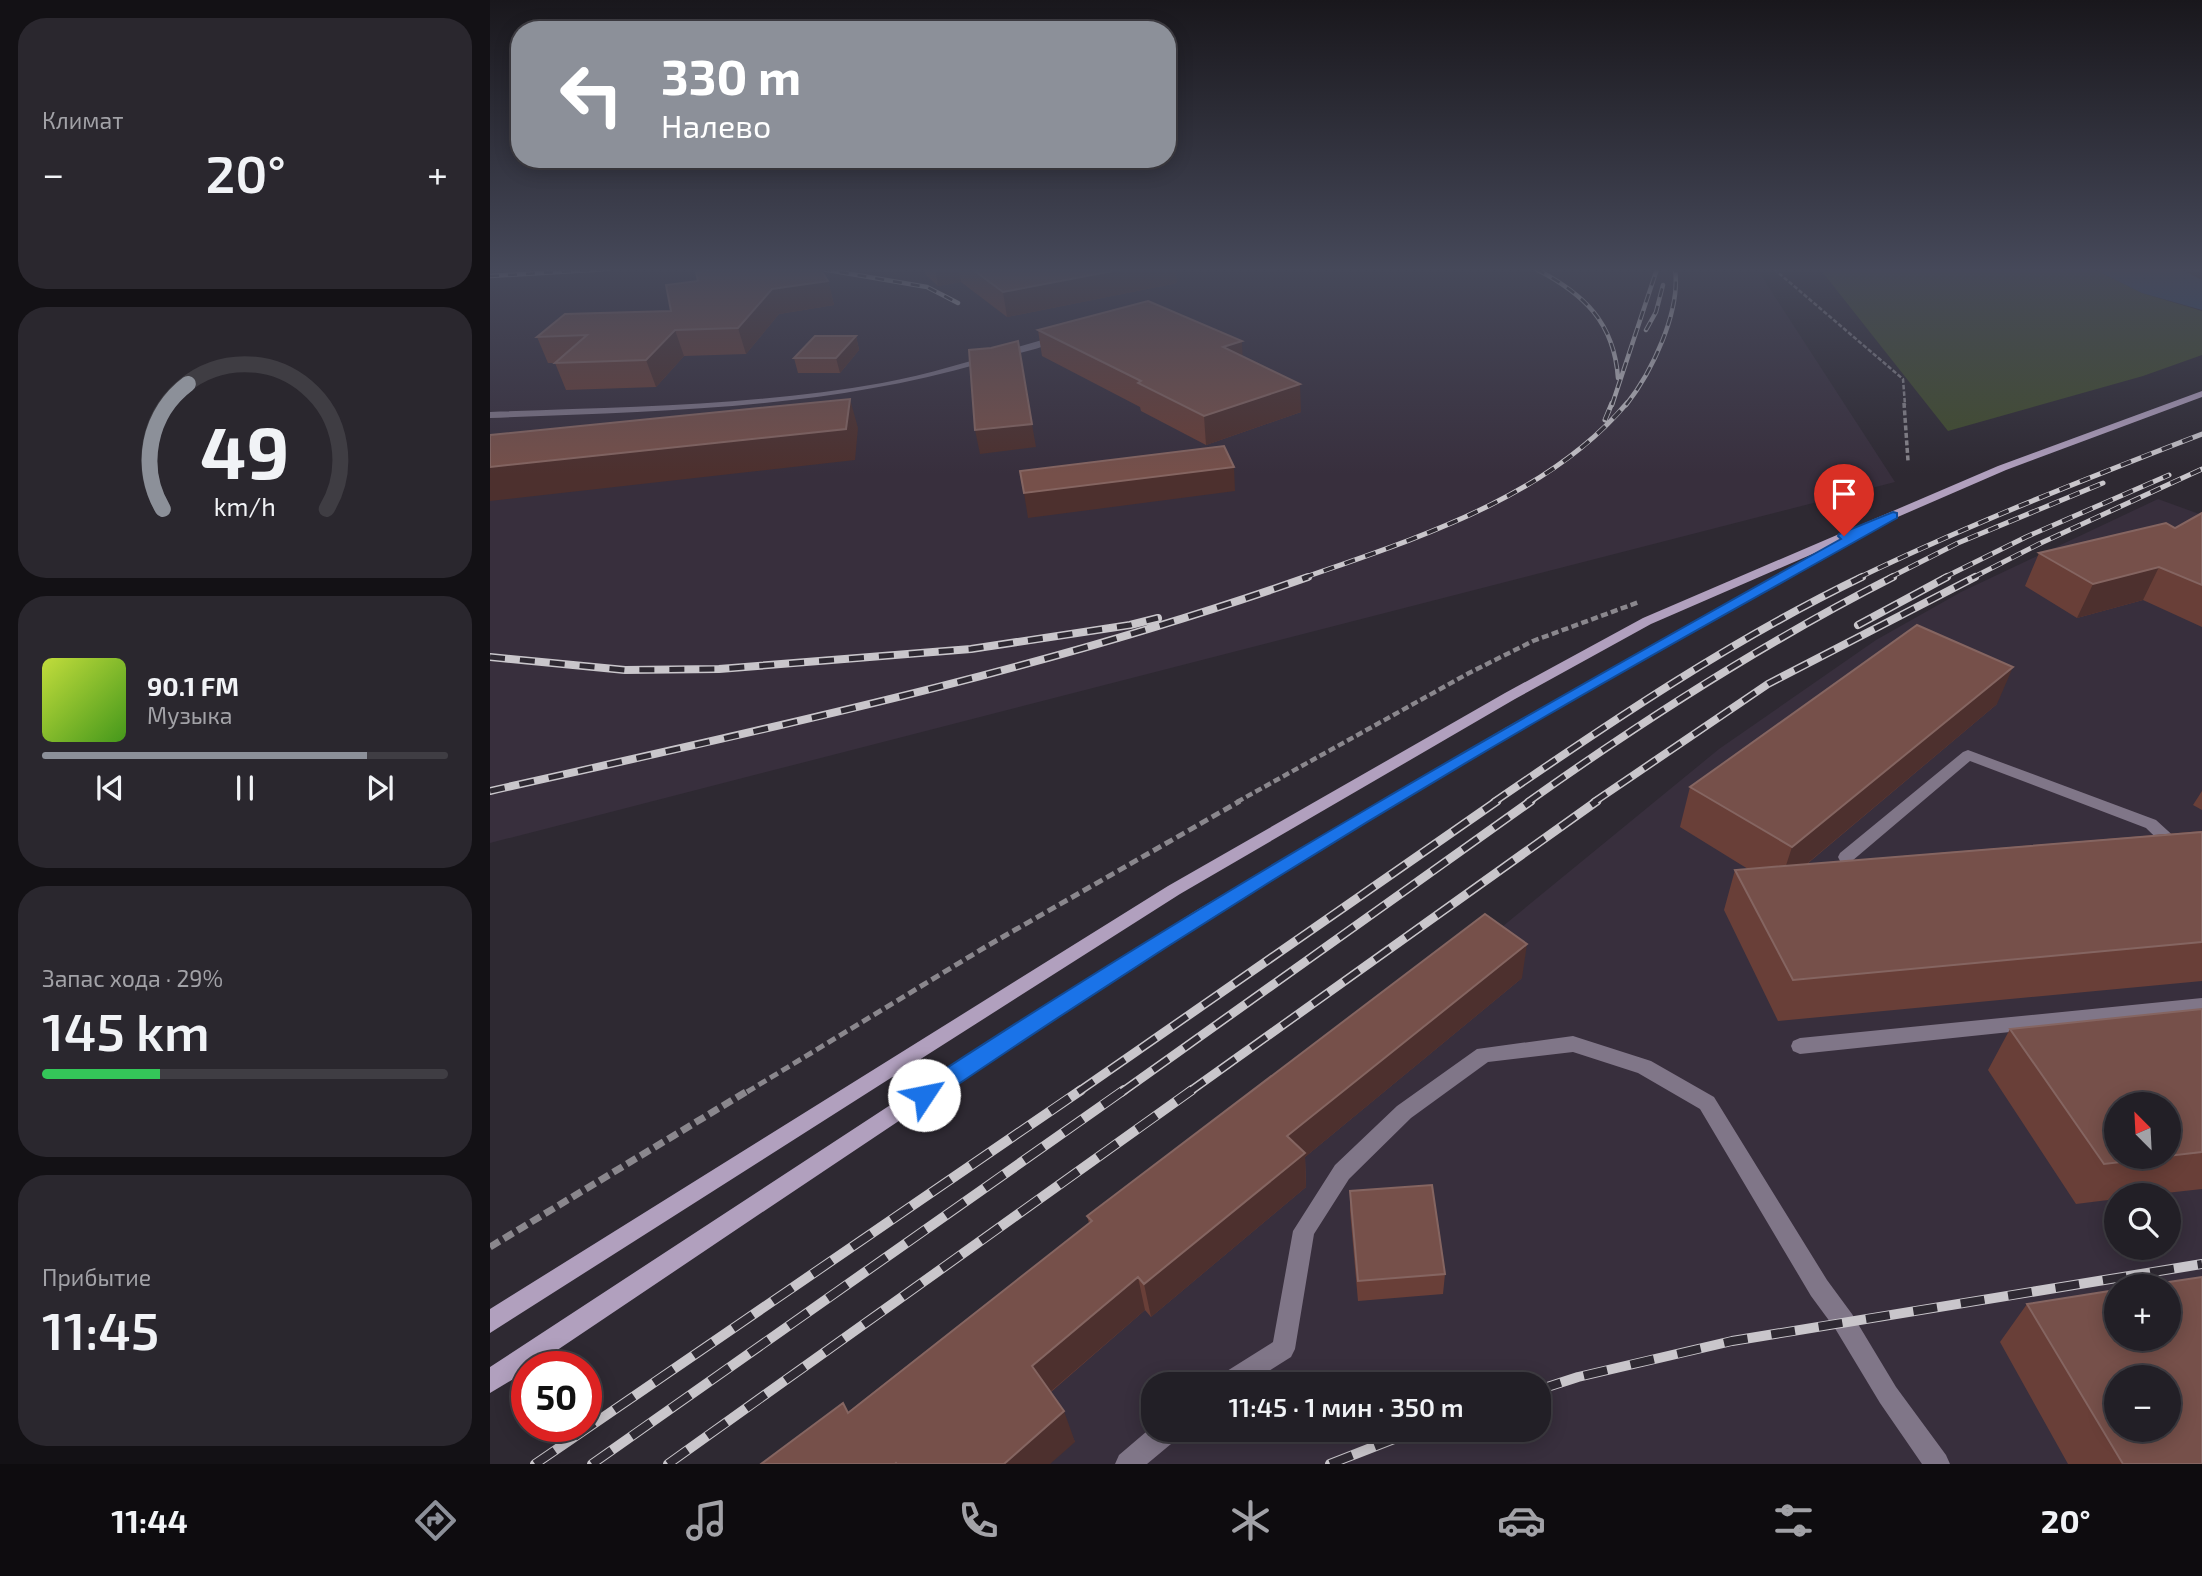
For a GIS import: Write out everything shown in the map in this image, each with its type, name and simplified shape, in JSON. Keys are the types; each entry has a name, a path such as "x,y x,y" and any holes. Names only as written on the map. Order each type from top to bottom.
{"main road":[{"path":"490,1322 1152,904 1499,702 1647,621 2002,468 2202,394"},
{"path":"490,1381 1058,1006 1205,914 1541,712 1893,515"}],"lane":[{"path":"490,415 703,405 820,394 884,384 1064,337"},
{"path":"1846,857 1968,755 2151,824 2185,856 2202,859"},
{"path":"1800,1046 2202,1006"},
{"path":"1246,1372 1283,1349 1304,1231 1342,1172 1404,1112 1484,1055 1573,1044 1644,1067 1707,1103 1819,1288 1844,1322 1888,1395 1937,1464"},
{"path":"1128,1464 1154,1442"}],"path":[{"path":"1854,337 1903,379 1908,461"}],"shaded area":[{"path":"490,337 1801,337 1895,482 490,843"},
{"path":"2158,499 2202,515 2202,1464 807,1464 1481,944 1719,749 1876,640 1961,592"}],"green space":[{"path":"1874,337 2202,337 2202,355 2143,376 1948,431"}],"building":[{"path":"584,337 668,337 646,360 555,363"},
{"path":"814,337 855,337 836,358 794,358"},
{"path":"1053,337 1233,337 1242,341 1223,347 1300,384 1204,416 1138,383 1141,381"},
{"path":"1018,341 1032,424 975,430 969,350"},
{"path":"850,399 846,429 490,467 490,435"},
{"path":"1224,446 1234,467 1024,493 1020,471"},
{"path":"2202,513 2202,585 2159,567 2093,584 2039,553 2166,523 2175,528"},
{"path":"1917,625 2013,667 1792,847 1690,787"},
{"path":"2202,832 2202,942 1793,980 1735,870"},
{"path":"1485,914 1527,944 1287,1136 1305,1153 1144,1284 1138,1277 1032,1366 1064,1411 1004,1464 761,1464 843,1403 848,1413 1092,1221 1087,1216"},
{"path":"2202,1009 2202,1152 2181,1154 2181,1092 2104,1092 2104,1164 2010,1029"},
{"path":"1432,1185 1445,1274 1358,1281 1350,1191"},
{"path":"2202,1277 2202,1464 2123,1464 2110,1442 2181,1442 2181,1365 2104,1365 2104,1432 2027,1304 2104,1292 2104,1351 2181,1351 2181,1280"}],"railway":[{"path":"1608,337 1618,378"},
{"path":"1612,405 1634,337"},
{"path":"1626,405 1655,359 1663,337"},
{"path":"1605,420 1612,403"},
{"path":"1303,578 1435,530 1519,490 1559,465 1595,436 1627,403"},
{"path":"1858,578 1985,521 2202,434"},
{"path":"1972,578 2202,469"},
{"path":"1943,578 2026,537 2169,475"},
{"path":"1889,578 1958,543 2103,483"},
{"path":"490,791 800,721 1005,670 1208,611 1308,577"},
{"path":"1494,802 1720,654 1862,577"},
{"path":"1528,802 1706,683 1798,628 1893,577"},
{"path":"1858,625 1947,577"},
{"path":"1594,802 1768,684 1975,577"},
{"path":"490,657 625,670 719,669 971,649 1130,625 1158,618"},
{"path":"1078,1092 1497,801"},
{"path":"1122,1092 1531,801"},
{"path":"1189,1092 1597,801"},
{"path":"535,1464 1081,1090"},
{"path":"592,1464 1124,1090"},
{"path":"668,1464 1192,1090"},
{"path":"1551,1386 1732,1341 2202,1264"},
{"path":"1330,1464 1386,1442"}],"route":[{"path":"924,1095 1058,1006 1334,835 1541,712 1893,515 1844,536"}]}
